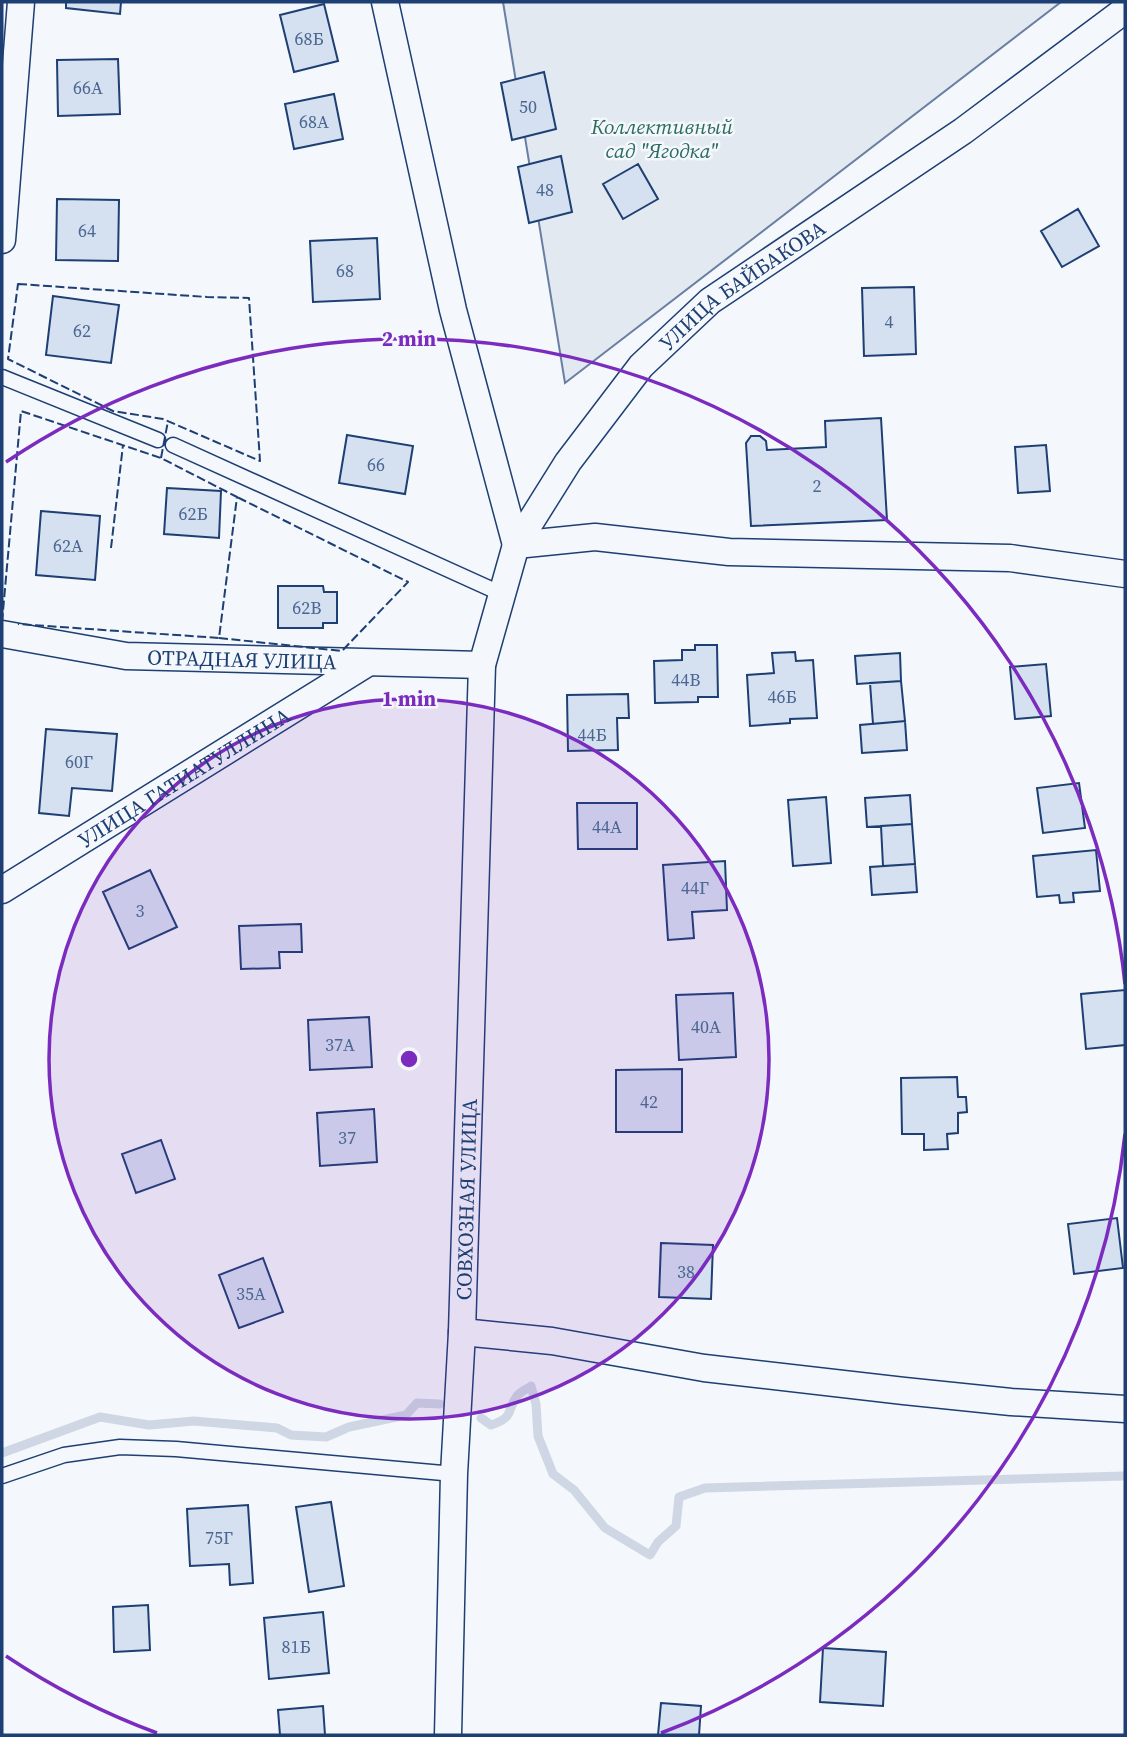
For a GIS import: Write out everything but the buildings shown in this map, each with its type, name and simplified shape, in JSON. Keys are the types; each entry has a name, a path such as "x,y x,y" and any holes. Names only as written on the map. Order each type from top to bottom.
{"street":[{"path":"2,240 21,2"},
{"path":"385,2 453,310 516,545 595,537 729,552 1010,558 1125,574"},
{"name":"УЛИЦА БАЙБАКОВА","path":"482,665 516,545 568,462 641,366 709,301 963,131 1125,10"},
{"name":"ОТРАДНАЯ УЛИЦА","path":"2,634 126,656 482,665"},
{"name":"УЛИЦА ГАТИАТУЛЛИНА","path":"2,890 366,664"},
{"name":"СОВХОЗНАЯ УЛИЦА","path":"448,1735 454,1474 462,1332 482,665"},
{"path":"462,1332 552,1342 704,1368 1012,1402 1125,1409"}],"lane":[{"path":"2,377 158,440"},
{"path":"173,445 502,594"},
{"path":"2,1476 64,1455 120,1447 454,1474"}],"green space":[{"name":"Коллективный сад \"Ягодка\"","path":"503,2 1061,2 565,383"}],"waterway":[{"path":"481,1418 491,1425 504,1419 517,1396 531,1386 536,1404 538,1436 553,1474 574,1490 605,1528 650,1555 658,1542 676,1526 679,1497 705,1488 1125,1476"},
{"path":"2,1453 100,1417 149,1425 194,1421 277,1428 291,1435 326,1437 349,1427 406,1415 417,1403 440,1404"}],"fence":[{"path":"18,284 249,298 260,461 163,419 113,411 8,359 18,284"},
{"path":"2,622 21,411 161,458 237,497 219,638 18,624"},
{"path":"161,458 168,421"},
{"path":"111,548 123,445"},
{"path":"219,638 342,651 408,582 237,497"}]}
